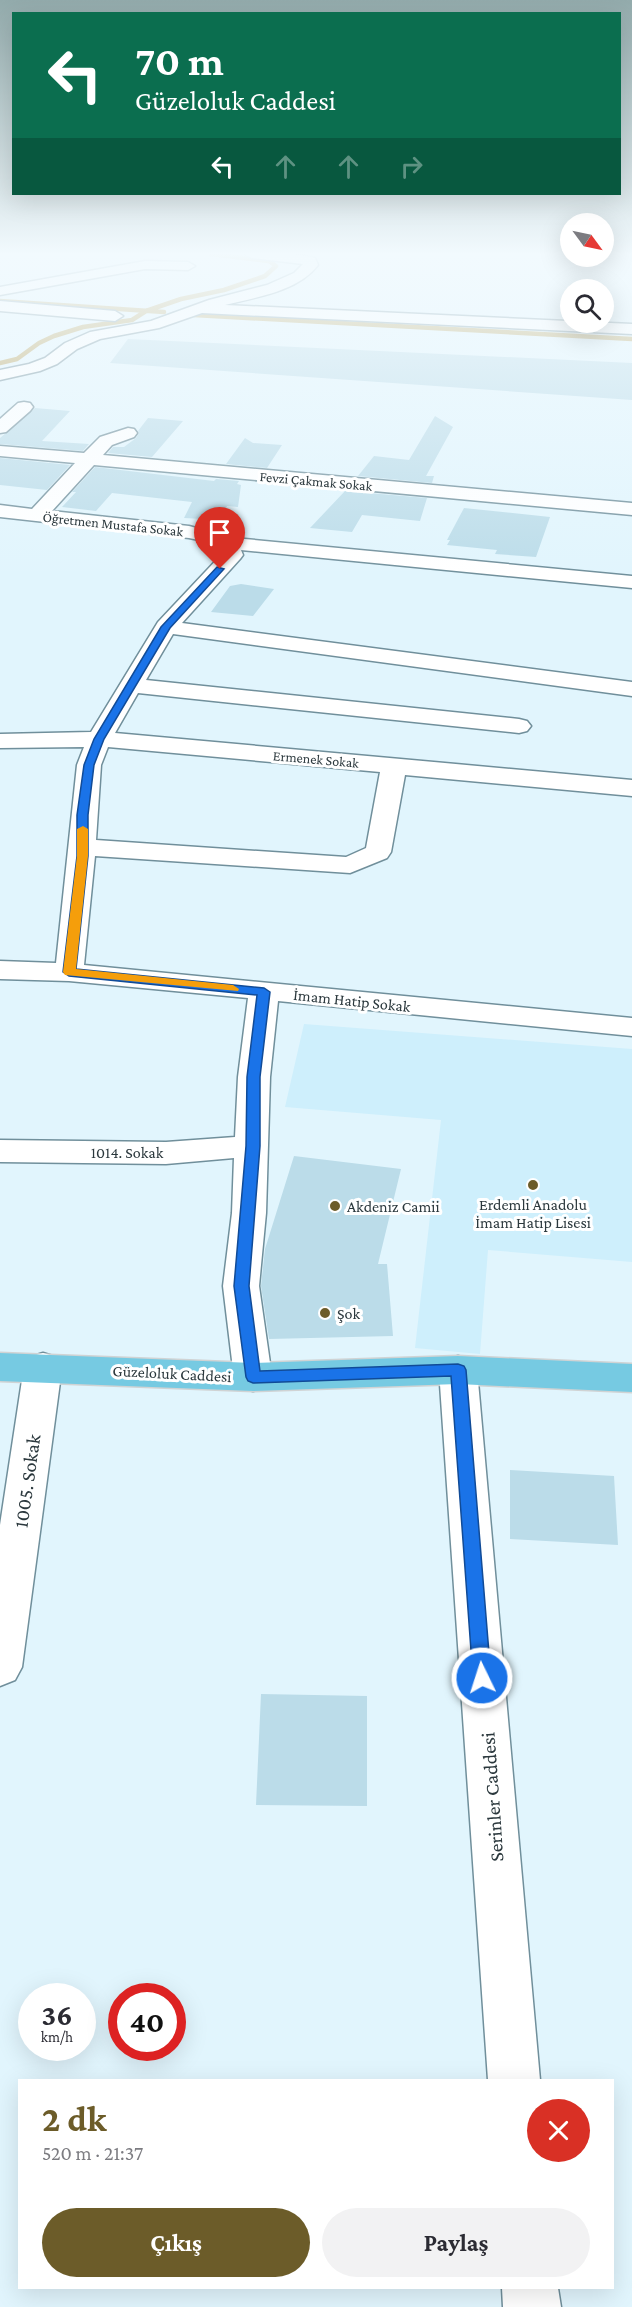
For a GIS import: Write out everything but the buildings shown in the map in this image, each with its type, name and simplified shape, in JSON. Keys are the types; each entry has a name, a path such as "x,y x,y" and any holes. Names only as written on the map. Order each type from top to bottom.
{"main road":[{"name":"Güzeloluk Caddesi","path":"0,1367 253,1377 458,1370 632,1378"}],"street":[{"path":"0,375 34,368 49,362"},
{"path":"0,428 24,407"},
{"path":"37,515 106,441 128,433"},
{"name":"Fevzi Çakmak Sokak","path":"0,451 632,509"},
{"name":"Öğretmen Mustafa Sokak","path":"0,511 189,532 227,542 449,566 505,568 632,582"},
{"path":"69,972 89,765 99,739 166,627 233,555 227,542"},
{"path":"166,627 632,689"},
{"path":"131,685 519,726"},
{"name":"Ermenek Sokak","path":"0,741 99,739 632,788"},
{"path":"82,847 350,866 378,852 394,766"},
{"name":"İmam Hatip Sokak","path":"0,970 69,972 632,1027"},
{"path":"253,1377 241,1286 253,1146 254,1077 264,992"},
{"name":"1014. Sokak","path":"0,1151 166,1153 253,1146"},
{"name":"1005. Sokak","path":"0,1666 43,1367"},
{"name":"Serinler Caddesi","path":"458,1370 514,2079"},
{"path":"530,2289 532,2307"}],"shaded area":[{"name":"Erdemli Anadolu İmam Hatip Lisesi","path":"304,1024 632,1049 632,1262 488,1250 480,1354 415,1348 441,1120 285,1107"}],"waterway":[{"path":"0,363 6,362"}],"slow traffic":[{"path":"83,829 69,972 233,989"}],"place":[{"name":"Erdemli Anadolu İmam Hatip Lisesi","path":"533,1185"},
{"name":"Akdeniz Camii","path":"335,1206"},
{"name":"Şok","path":"325,1313"}],"route":[{"path":"220,569 166,627 99,739 89,765 69,972 264,992 254,1077 249,1213 241,1286 253,1377 458,1370 482,1678"}]}
